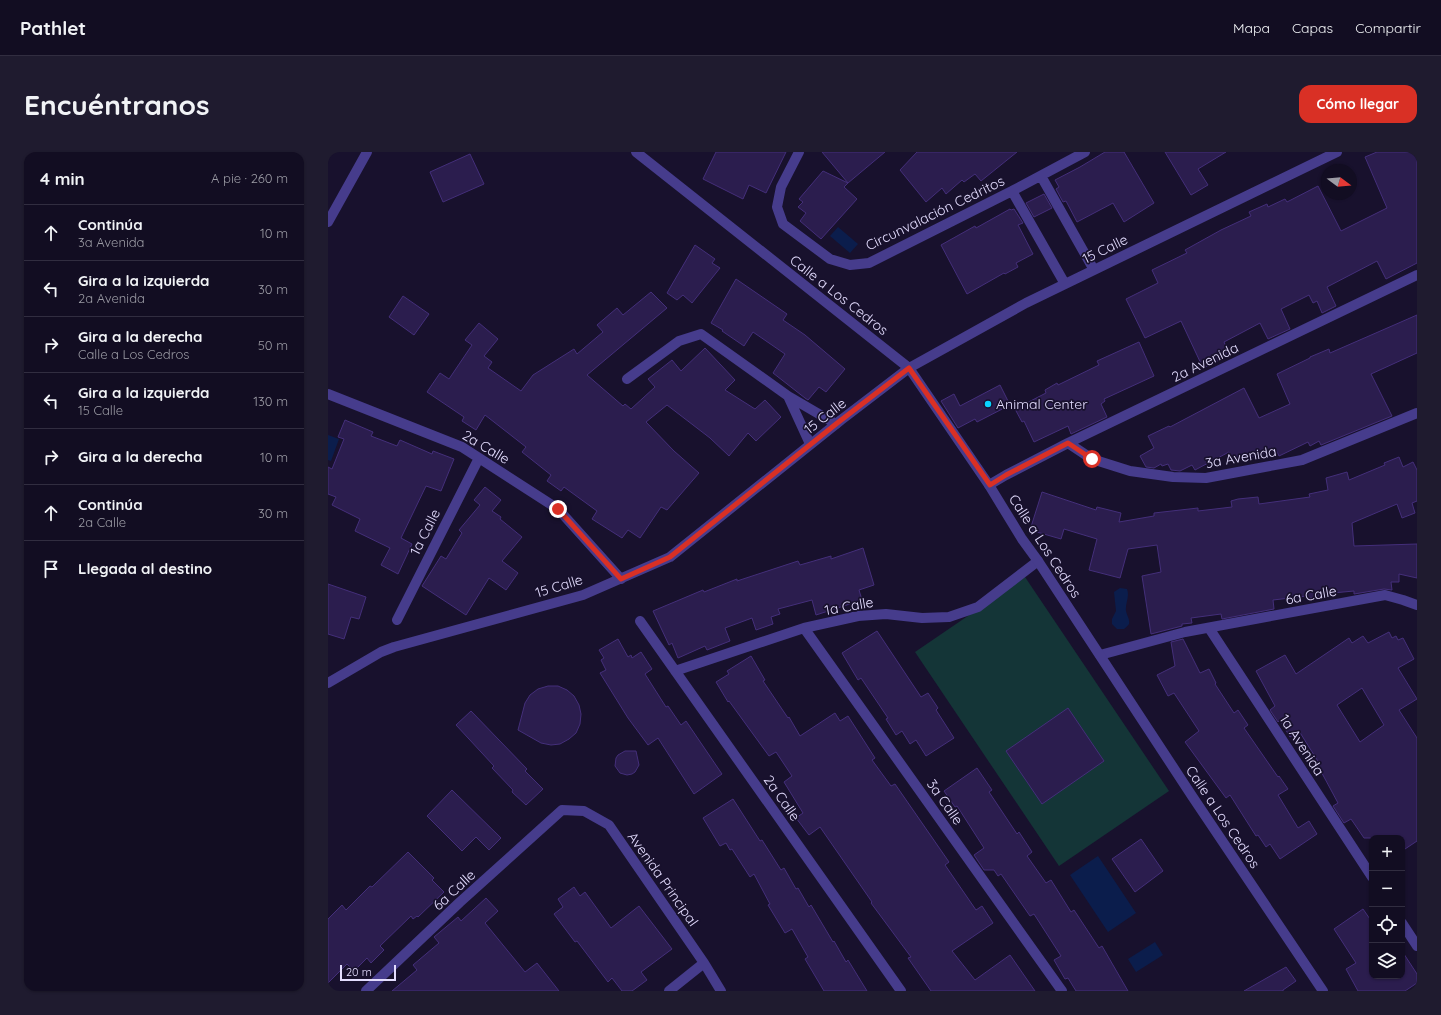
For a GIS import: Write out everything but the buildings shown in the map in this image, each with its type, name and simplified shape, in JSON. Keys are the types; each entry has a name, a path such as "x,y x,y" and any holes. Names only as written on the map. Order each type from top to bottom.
{"street":[{"path":"328,222 367,152"},
{"name":"Calle a Los Cedros","path":"636,152 909,368 990,485 1022,539 1323,991"},
{"name":"Circunvalación Cedritos","path":"799,152 781,187 777,207 783,224 830,259 850,265 869,263 1042,176 1085,152"},
{"name":"15 Calle","path":"328,683 381,652 583,595 670,557 810,444 909,368 1026,303 1337,152"},
{"path":"1042,176 1094,270"},
{"path":"1012,191 1065,284"},
{"name":"2a Avenida","path":"990,485 1006,475 1068,443 1417,275"},
{"path":"627,379 679,341 701,334 788,396 836,424"},
{"name":"2a Calle","path":"328,394 462,447 558,509 621,579"},
{"path":"788,396 810,444"},
{"name":"3a Avenida","path":"1068,443 1092,459 1130,471 1173,477 1206,478 1302,460 1417,413"},
{"name":"1a Calle","path":"396,620 479,458"},
{"name":"1a Calle","path":"675,671 804,628 858,616 886,614 922,618 949,617 978,607 1038,561"},
{"name":"6a Calle","path":"1100,655 1185,632 1385,595 1417,605"},
{"name":"2a Calle","path":"640,621 901,991"},
{"name":"3a Calle","path":"804,628 1062,991"},
{"name":"1a Avenida","path":"1209,628 1369,872"},
{"name":"6a Calle","path":"366,991 460,902 562,810"},
{"name":"Avenida Principal","path":"562,810 584,811 609,825 721,991"},
{"path":"1405,928 1417,946"},
{"path":"668,991 704,964"}],"green space":[{"path":"1025,577 1169,791 1059,866 915,652"}],"water":[{"path":"838,227 858,244 850,253 830,236"},
{"path":"328,435 339,439 331,461 328,460"},
{"path":"1120,588 1127,589 1128,592 1126,611 1129,619 1129,625 1124,629 1117,629 1112,624 1112,619 1116,611 1114,592"},
{"path":"1098,856 1136,913 1108,932 1070,875"},
{"path":"1155,942 1163,955 1136,972 1128,959"}],"place":[{"name":"Animal Center","path":"988,404"}],"route":[{"path":"558,509 621,579 670,557 836,424 909,368 990,485 1006,475 1068,443 1092,459"}]}
